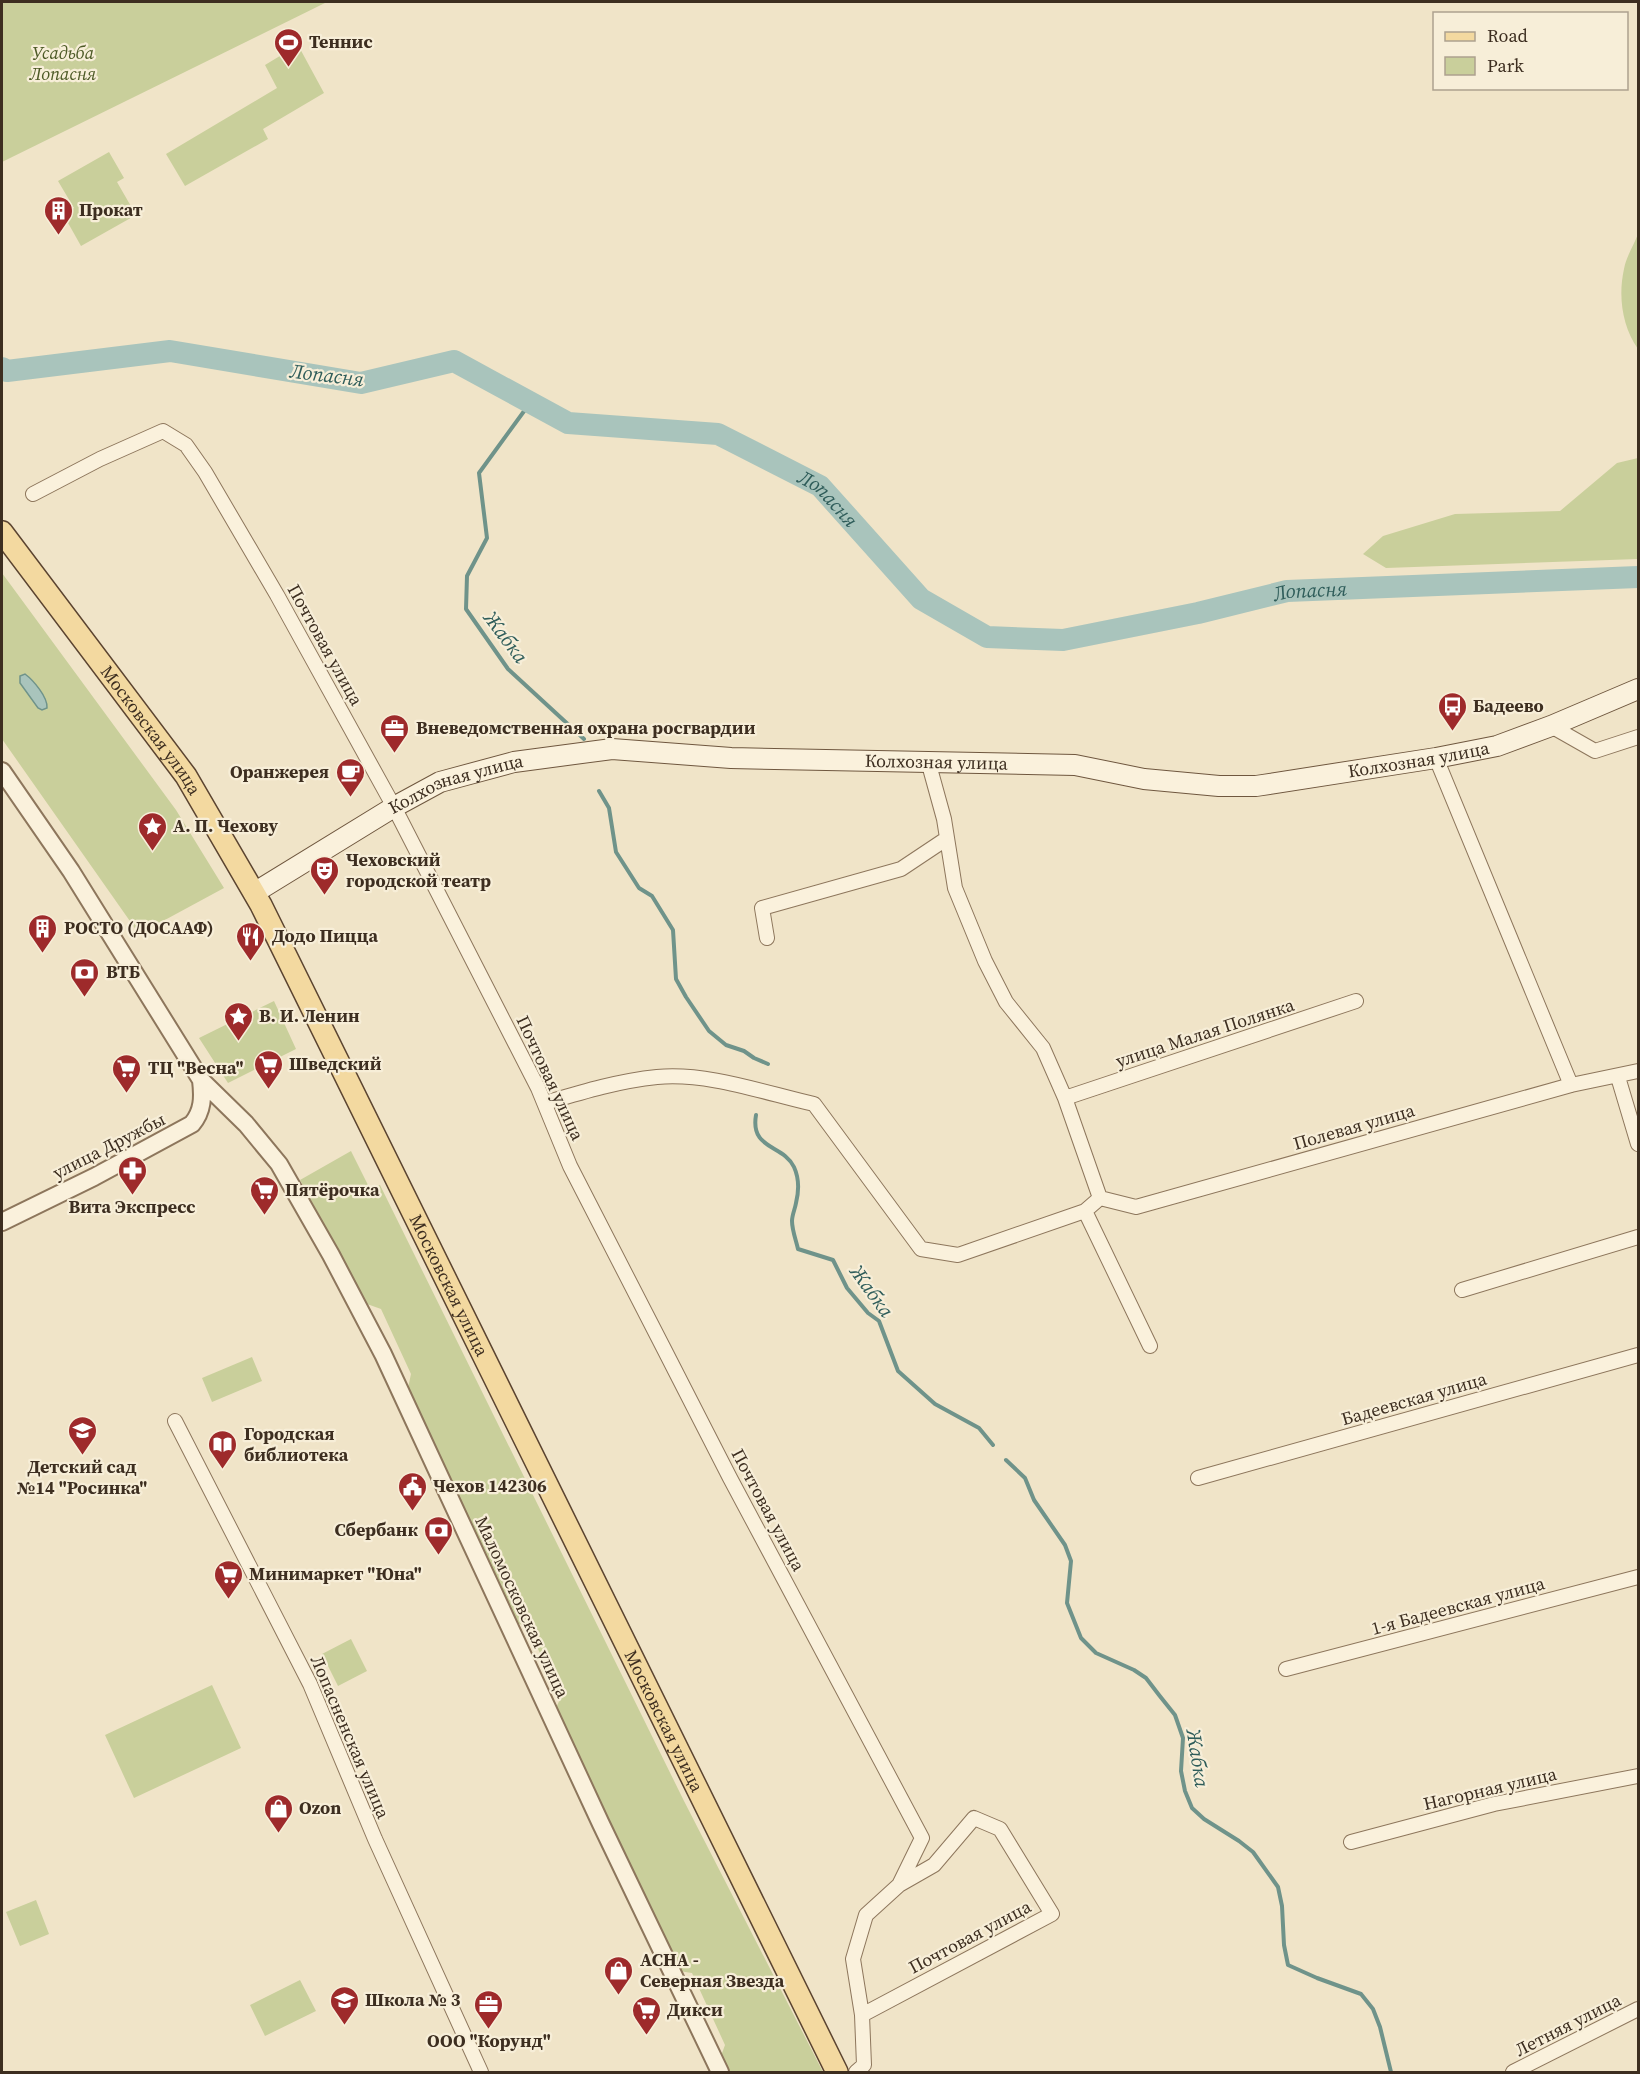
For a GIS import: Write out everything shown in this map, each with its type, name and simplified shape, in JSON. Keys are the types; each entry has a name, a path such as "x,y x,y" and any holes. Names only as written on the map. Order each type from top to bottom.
{"main road":[{"name":"Московская улица","path":"2,532 186,776 254,893 837,2073"},
{"name":"Колхозная улица","path":"254,893 394,807 441,782 513,762 612,749 730,758 1075,765 1144,779 1257,786 1436,758 1497,746 1638,689"}],"street":[{"name":"Почтовая улица","path":"33,494 100,459 163,431 186,445 205,472 277,595 394,807 545,1103 570,1166 730,1478 922,1838 899,1885"},
{"path":"1551,726 1595,751 1638,736"},
{"path":"1436,758 1571,1084"},
{"path":"545,1103 614,1083 659,1077 705,1079 814,1104 921,1250 958,1255 1085,1210 1100,1198 1065,1098 1043,1048 1006,1002 985,961 955,888 944,819 928,761"},
{"path":"2,771 72,871 201,1080 231,1109"},
{"path":"767,938 762,908 901,869 946,839"},
{"name":"улица Малая Полянка","path":"1065,1098 1356,1001"},
{"name":"Полевая улица","path":"1100,1198 1136,1207 1571,1084 1618,1077 1638,1071"},
{"path":"1618,1077 1638,1144"},
{"path":"198,1117 203,1098 201,1080"},
{"name":"улица Дружбы","path":"2,1222 141,1152 192,1124 210,1109 219,1106 231,1109"},
{"name":"Маломосковская улица","path":"231,1109 279,1164 331,1255 383,1354 601,1824 720,2073"},
{"path":"1085,1210 1150,1346"},
{"path":"1462,1290 1638,1237"},
{"name":"Бадеевская улица","path":"1198,1478 1638,1355"},
{"name":"Лопасненская улица","path":"175,1421 310,1684 375,1839 481,2073"},
{"name":"1-я Бадеевская улица","path":"1286,1669 1638,1577"},
{"name":"Нагорная улица","path":"1351,1842 1494,1804 1638,1776"},
{"name":"Почтовая улица","path":"856,2073 864,2065 862,2015 853,1959 866,1915 899,1885 934,1865 974,1818 1000,1829 1052,1914 862,2015"},
{"name":"Летняя улица","path":"1514,2073 1638,2009"}],"green space":[{"name":"Усадьба Лопасня","path":"2,2 327,2 2,162"},
{"path":"298,45 324,93 263,129 268,139 185,186 166,154 277,88 265,65"},
{"path":"109,152 124,178 117,182 136,215 81,246 63,214 74,208 58,181"},
{"path":"1638,234 1638,349 1625,321 1621,290 1625,265"},
{"path":"1638,458 1638,559 1386,568 1363,554 1383,536 1455,514 1560,511 1617,463"},
{"path":"2,573 176,810 224,888 139,934 2,739"},
{"path":"274,1001 296,1049 228,1083 199,1038"},
{"path":"351,1151 370,1189 380,1185 684,1801 823,2072 728,2072 721,2056 725,2045 692,1973 679,1971 556,1708 561,1697 527,1626 516,1623 408,1388 411,1374 381,1309 367,1304 300,1180"},
{"path":"252,1357 262,1381 212,1402 202,1378"},
{"path":"351,1639 367,1671 338,1686 322,1654"},
{"path":"212,1685 241,1748 134,1798 105,1735"},
{"path":"36,1900 49,1934 20,1946 6,1912"},
{"path":"300,1980 316,2011 265,2036 250,2005"}],"water":[{"path":"25,674 43,694 47,708 42,710 38,708 20,683 20,676"}],"waterway":[{"name":"Лопасня","path":"2,368 7,371 170,351 361,383 454,361 568,423 718,434 820,486 921,599 987,637 1063,640 1198,613 1287,591 1638,577"},
{"name":"Жабка","path":"530,403 479,473 487,538 467,576 466,609 508,669 584,739"},
{"name":"Жабка","path":"599,791 609,808 616,852 639,888 652,896 673,930 676,979 686,997 709,1031 726,1045 744,1051 768,1064"},
{"name":"Жабка","path":"756,1115 755,1126 762,1141 783,1154 796,1171 798,1189 792,1221 798,1249 833,1260 847,1288 868,1313 879,1321 898,1371 935,1404 979,1428 993,1445"},
{"name":"Жабка","path":"1006,1460 1025,1478 1034,1500 1065,1545 1071,1561 1067,1603 1081,1638 1096,1653 1146,1678 1175,1715 1183,1738 1181,1771 1185,1791 1192,1808 1204,1819 1253,1852 1278,1887 1288,1965 1361,1994 1373,2009 1391,2072"}],"place":[{"name":"Теннис","path":"288,68"},
{"name":"Прокат","path":"58,236"},
{"name":"Бадеево","path":"1452,732"},
{"name":"Вневедомственная охрана росгвардии","path":"395,754"},
{"name":"Оранжерея","path":"350,798"},
{"name":"А. П. Чехову","path":"152,852"},
{"name":"Чеховский городской театр","path":"325,896"},
{"name":"РОСТО (ДОСААФ)","path":"43,954"},
{"name":"Додо Пицца","path":"251,962"},
{"name":"ВТБ","path":"85,998"},
{"name":"В. И. Ленин","path":"238,1042"},
{"name":"Шведский","path":"268,1090"},
{"name":"ТЦ \"Весна\"","path":"127,1094"},
{"name":"Вита Экспресс","path":"132,1196"},
{"name":"Пятёрочка","path":"264,1216"},
{"name":"Детский сад №14 \"Росинка\"","path":"82,1456"},
{"name":"Городская библиотека","path":"223,1470"},
{"name":"Чехов 142306","path":"412,1512"},
{"name":"Сбербанк","path":"439,1556"},
{"name":"Минимаркет \"Юна\"","path":"228,1600"},
{"name":"Ozon","path":"278,1834"},
{"name":"АСНА - Северная Звезда","path":"619,1996"},
{"name":"Школа № 3","path":"344,2026"},
{"name":"ООО \"Корунд\"","path":"489,2030"},
{"name":"Дикси","path":"646,2036"}]}
